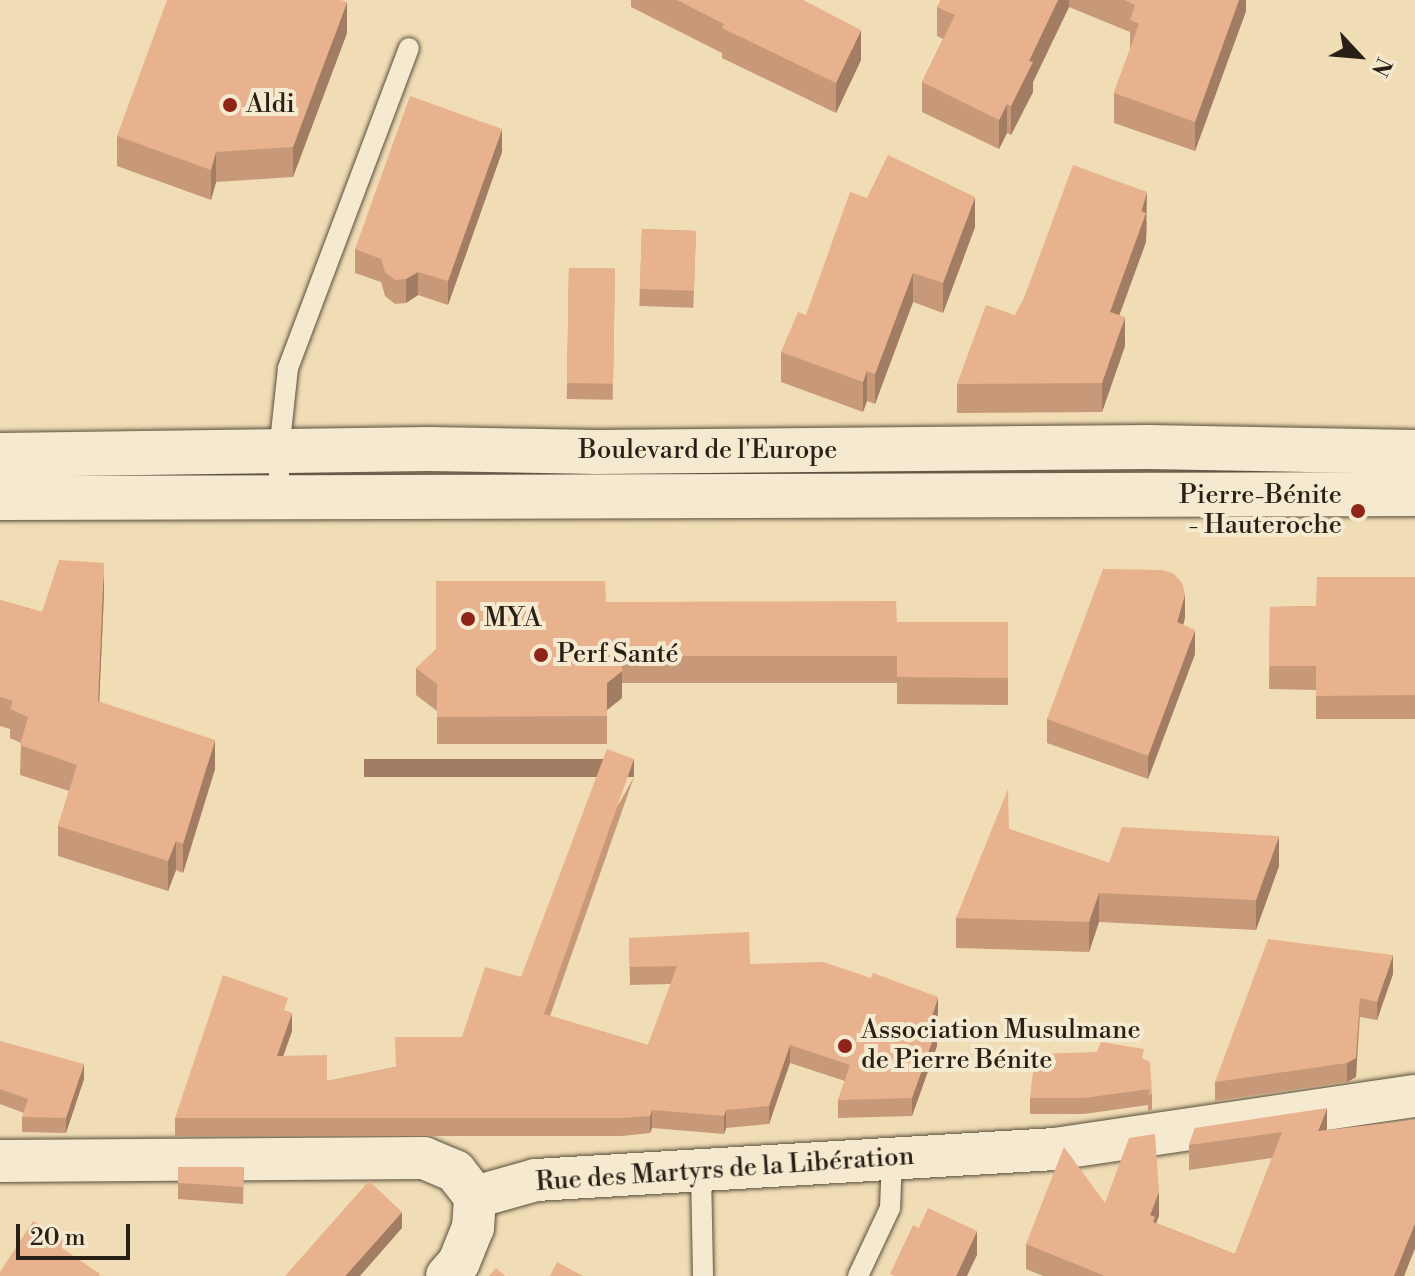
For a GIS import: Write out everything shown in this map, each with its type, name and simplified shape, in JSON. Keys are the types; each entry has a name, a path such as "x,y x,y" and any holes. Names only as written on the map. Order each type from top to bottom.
{"main road":[{"name":"Boulevard de l'Europe","path":"0,455 1149,447 1415,452"},
{"name":"Boulevard de l'Europe","path":"0,498 1415,494"}],"street":[{"name":"Rue des Martyrs de la Libération","path":"475,1197 536,1180 1055,1149 1415,1096"},
{"path":"0,1161 424,1158 455,1171 475,1197 473,1228 459,1262 447,1276"}],"lane":[{"path":"279,497 279,451 288,368 409,48"},
{"path":"858,1276 890,1208 892,1159"},
{"path":"701,1170 703,1276"}],"building":[{"name":"Aldi","path":"167,0 347,2 293,147 216,152 211,170 117,136"},
{"path":"677,0 803,0 861,30 836,83 722,28 724,24"},
{"path":"941,0 1058,0 1029,61 1033,62 1011,106 1007,104 999,120 922,82 955,15 937,7"},
{"path":"1124,0 1239,0 1195,122 1114,93 1139,24 1130,20 1135,5"},
{"path":"410,96 502,129 448,281 418,272 406,279 395,280 385,272 381,259 355,249"},
{"path":"888,155 975,197 943,283 913,273 875,374 867,371 863,382 781,352 798,312 806,315 850,192 867,198"},
{"path":"1073,165 1147,192 1141,211 1146,213 1110,312 1125,317 1102,383 957,384 986,305 1015,315"},
{"path":"642,229 696,231 694,291 640,289"},
{"path":"569,268 615,269 613,384 567,383"},
{"path":"59,560 104,563 98,701 215,740 183,844 176,841 168,861 58,826 77,765 20,745 28,717 10,709 13,701 0,697 0,600 42,612"},
{"path":"1103,569 1163,570 1174,574 1182,583 1185,594 1177,622 1195,630 1148,756 1047,719"},
{"path":"1317,577 1415,577 1415,695 1316,696 1316,666 1269,666 1270,607 1316,606"},
{"path":"436,581 605,581 606,602 896,601 897,622 1008,622 1008,678 897,677 897,656 621,656 622,671 607,683 607,716 437,717 437,684 416,668 436,649"},
{"path":"607,749 634,759 544,1014 648,1045 677,966 630,967 629,938 749,932 750,964 823,962 871,978 873,973 938,997 929,1026 937,1028 912,1098 838,1100 850,1065 790,1045 769,1106 726,1110 724,1116 652,1110 650,1116 622,1118 175,1118 223,975 288,998 284,1010 292,1013 277,1056 327,1055 327,1081 396,1067 395,1037 462,1037 485,967 521,977"},
{"path":"1008,789 1009,829 1109,863 1122,827 1279,836 1256,900 1099,893 1089,922 956,918"},
{"path":"1268,939 1393,955 1377,1002 1360,998 1356,1058 1347,1063 1215,1082"},
{"path":"0,1041 84,1064 66,1118 22,1117 28,1099 0,1089"},
{"path":"1101,1042 1144,1049 1142,1058 1150,1062 1152,1094 1148,1095 1150,1089 1084,1098 1030,1098 1035,1054 1097,1052"},
{"path":"1327,1108 1318,1131 1415,1120 1415,1223 1394,1276 1105,1276 1026,1244 1064,1147 1105,1203 1129,1138 1155,1134 1159,1191 1150,1215 1155,1217 1153,1222 1235,1254 1282,1132 1189,1145 1195,1128"},
{"path":"178,1167 244,1167 243,1187 178,1183"},
{"path":"369,1181 402,1212 345,1276 285,1276"},
{"path":"928,1208 977,1231 956,1276 890,1274 913,1225 919,1228"},
{"path":"33,1221 65,1242 62,1248 99,1276 0,1276"},
{"path":"557,1262 583,1276 550,1276"},
{"path":"496,1268 505,1276 489,1276"}],"place":[{"name":"Aldi","path":"230,105"},
{"name":"Pierre-Bénite - Hauteroche","path":"1358,511"},
{"name":"MYA","path":"468,619"},
{"name":"Perf Santé","path":"541,655"},
{"name":"Association Musulmane de Pierre Bénite","path":"845,1046"}]}
